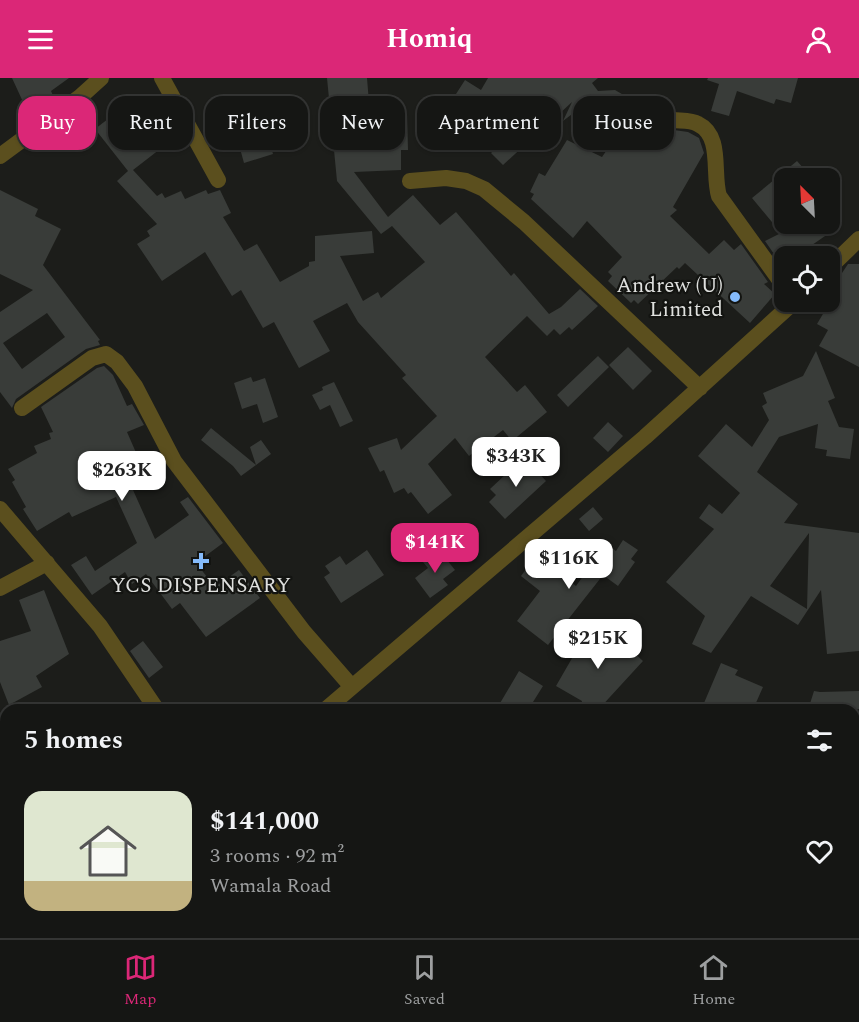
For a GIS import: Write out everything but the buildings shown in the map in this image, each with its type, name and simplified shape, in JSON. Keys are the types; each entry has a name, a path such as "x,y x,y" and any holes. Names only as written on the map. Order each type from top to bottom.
{"street":[{"path":"0,156 80,97 101,78"},
{"path":"162,78 218,180"},
{"path":"674,120 698,124 710,136 714,149 716,188 719,196 774,272"},
{"path":"410,181 446,178 466,181 484,189 524,222 700,387"},
{"path":"840,257 859,239"},
{"path":"332,704 700,387 783,312"},
{"path":"22,408 92,358 101,354 111,357 135,386 181,470 304,632 352,687"},
{"path":"0,509 99,626 153,704"},
{"path":"0,588 47,563"}],"place":[{"name":"Andrew (U) Limited","path":"735,297"},
{"name":"YCS DISPENSARY","path":"201,561"}]}
